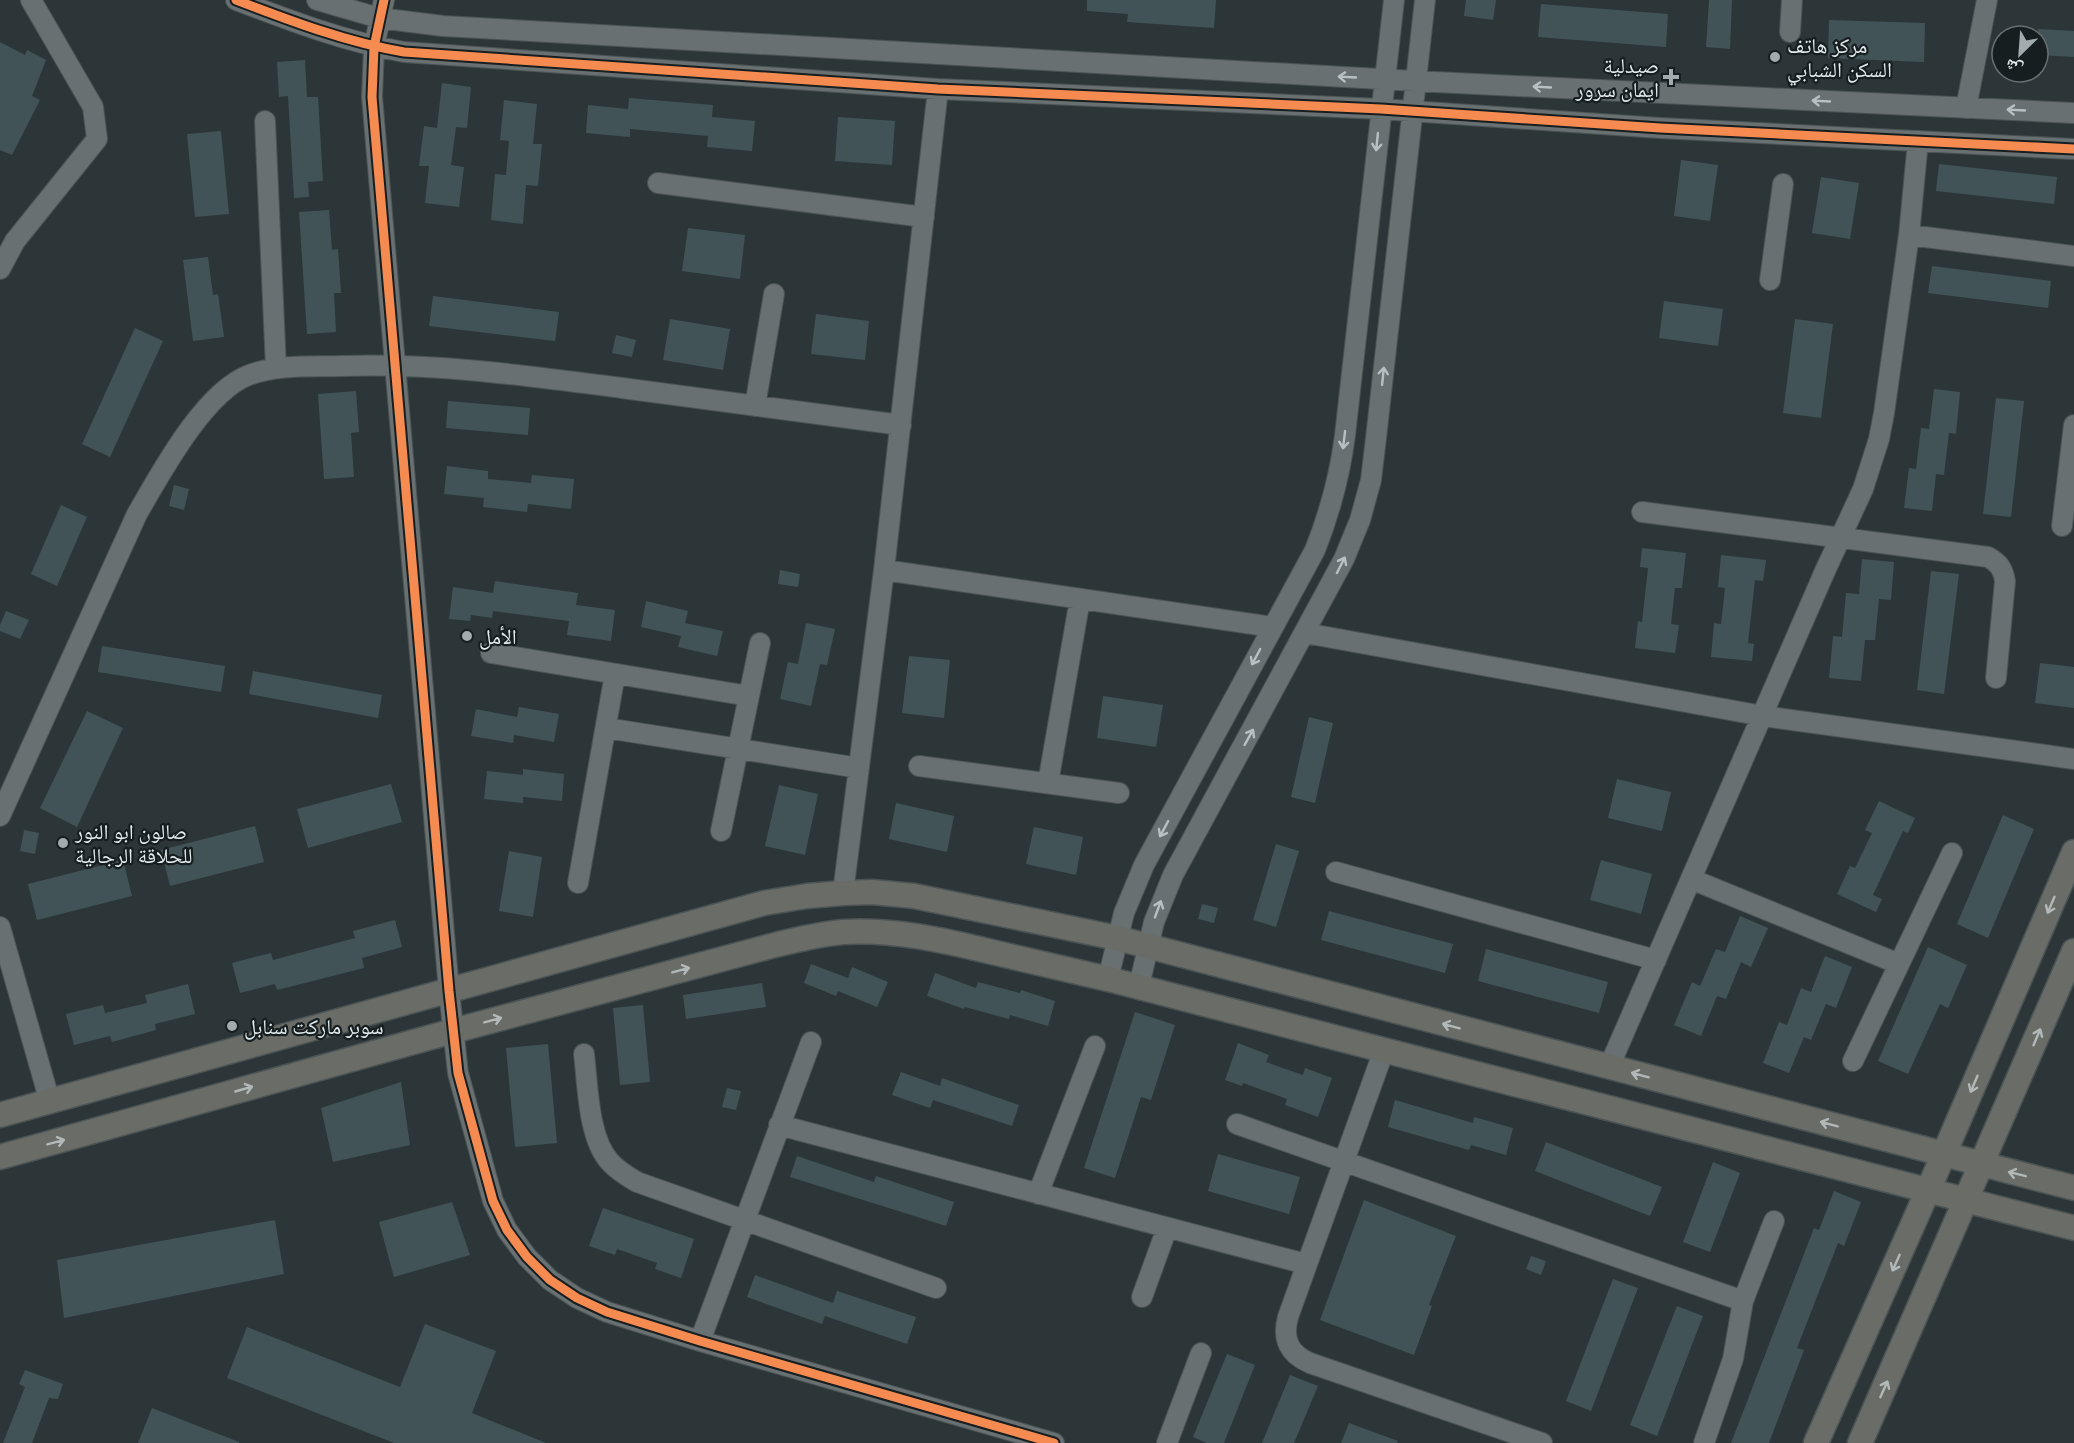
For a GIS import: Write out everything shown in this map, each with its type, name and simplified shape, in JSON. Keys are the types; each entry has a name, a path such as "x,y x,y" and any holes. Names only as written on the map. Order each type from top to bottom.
{"main road":[{"path":"1816,1443 1928,1191 2074,852"},
{"path":"0,1116 764,903 807,896 872,892 914,896 1117,938 2074,1188"},
{"path":"0,1157 453,1031 806,937 842,932 878,932 914,935 1138,986 2074,1228"},
{"path":"1860,1443 2074,951"}],"street":[{"path":"0,269 15,241 97,139 93,107 31,0"},
{"path":"236,0 338,38 404,52 938,89 1381,109 1660,128 2074,149"},
{"path":"317,0 381,9 455,27 1414,81 2074,113"},
{"path":"1108,979 1117,938 1133,889 1144,865 1315,550 1330,513 1340,474 1394,0"},
{"path":"1138,986 1154,922 1173,875 1344,559 1360,520 1371,480 1414,81 1425,0"},
{"path":"1790,32 1792,0"},
{"path":"1966,108 1987,0"},
{"path":"381,9 374,47 372,97 449,991 458,1073 493,1201 507,1230 527,1257 550,1280 577,1298 607,1312 1054,1443"},
{"path":"843,893 884,570 938,89"},
{"path":"265,121 276,368"},
{"path":"1609,1067 1863,489 1879,439 1884,413 1909,235 1918,141"},
{"path":"658,183 924,217"},
{"path":"1770,280 1783,184"},
{"path":"1909,235 2074,256"},
{"path":"754,406 774,294"},
{"path":"0,816 137,514 158,478 206,409 224,389 248,375 276,368 396,364 521,375 901,425"},
{"path":"2062,526 2074,425"},
{"path":"1642,513 1988,557 1997,562 2003,571 2005,581 1996,678"},
{"path":"884,570 1273,627"},
{"path":"1048,783 1080,599"},
{"path":"1305,633 1763,716 2074,759"},
{"path":"721,831 760,643"},
{"path":"490,653 749,696"},
{"path":"578,884 615,674"},
{"path":"606,728 859,768"},
{"path":"919,766 1119,793"},
{"path":"1853,1061 1952,853"},
{"path":"1336,872 1656,960"},
{"path":"1691,879 1899,964"},
{"path":"0,927 50,1102"},
{"path":"700,1341 811,1042"},
{"path":"1038,1194 1095,1046"},
{"path":"1384,1050 1306,1264 1285,1328 1286,1340 1299,1359 1542,1443"},
{"path":"584,1054 595,1131 600,1147 609,1161 622,1173 637,1182 936,1288"},
{"path":"1237,1124 1743,1301"},
{"path":"779,1125 1306,1264"},
{"path":"1704,1443 1733,1359 1743,1301 1774,1221"},
{"path":"1142,1297 1167,1228"},
{"path":"1167,1443 1201,1353"}],"building":[{"path":"1087,0 1216,0 1214,28 1127,22 1128,14 1087,11"},
{"path":"1466,0 1496,0 1493,20 1464,16"},
{"path":"1709,0 1732,0 1730,49 1706,47"},
{"path":"1541,4 1668,14 1666,47 1538,37"},
{"path":"1829,20 1925,23 1924,62 1828,58"},
{"path":"2050,30 2074,31 2074,57 2050,56"},
{"path":"0,42 25,55 27,50 46,60 32,96 40,100 12,155 0,150"},
{"path":"305,60 307,97 318,97 323,181 308,182 309,197 294,198 288,96 279,97 277,62"},
{"path":"442,83 471,87 467,128 456,127 451,165 464,167 459,207 425,203 429,166 419,166 424,126 437,128"},
{"path":"629,98 713,105 712,117 755,121 752,151 707,147 708,136 630,129 630,137 586,133 588,105 628,109"},
{"path":"504,100 537,104 533,144 542,144 538,186 526,185 523,224 491,220 495,174 506,175 509,141 500,140"},
{"path":"838,117 895,121 892,165 835,161"},
{"path":"221,131 229,214 195,217 187,134"},
{"path":"1681,160 1718,165 1710,221 1674,216"},
{"path":"1939,164 2057,177 2054,204 1936,191"},
{"path":"1821,177 1859,183 1850,239 1812,233"},
{"path":"329,210 332,250 338,249 341,293 334,293 336,332 307,334 299,212"},
{"path":"688,228 745,235 740,279 682,271"},
{"path":"208,257 213,295 218,294 224,337 193,341 183,260"},
{"path":"1932,266 2051,281 2048,308 1928,293"},
{"path":"433,296 559,312 555,341 429,326"},
{"path":"1664,301 1723,309 1718,346 1659,338"},
{"path":"816,314 869,321 865,360 811,354"},
{"path":"670,319 730,329 723,370 663,360"},
{"path":"1795,319 1833,324 1821,418 1783,413"},
{"path":"135,328 163,341 110,457 82,444"},
{"path":"616,335 636,340 632,357 612,353"},
{"path":"1934,389 1960,392 1956,434 1949,433 1944,475 1936,474 1932,511 1904,508 1909,468 1916,469 1921,428 1929,429"},
{"path":"356,391 359,432 351,433 354,477 324,479 318,394"},
{"path":"1996,398 2024,401 2011,517 1983,514"},
{"path":"448,401 530,408 528,435 446,428"},
{"path":"447,466 488,471 488,479 531,483 532,475 574,479 571,509 528,504 527,512 483,507 484,498 444,494"},
{"path":"174,485 189,489 184,510 169,506"},
{"path":"61,505 87,517 57,586 31,574"},
{"path":"1642,548 1686,553 1682,588 1675,588 1671,624 1679,625 1675,653 1635,648 1638,621 1642,622 1648,568 1640,567"},
{"path":"1721,555 1766,560 1763,581 1755,580 1748,643 1754,644 1752,661 1711,657 1714,623 1721,624 1725,588 1718,587"},
{"path":"1862,559 1894,562 1891,600 1879,599 1875,640 1865,640 1861,681 1829,678 1833,636 1842,637 1846,593 1859,594"},
{"path":"780,570 800,574 798,587 778,584"},
{"path":"1931,571 1959,574 1944,694 1917,690"},
{"path":"495,581 578,593 576,605 615,610 611,641 567,635 569,621 493,611 492,618 471,615 470,621 449,619 453,587 493,593"},
{"path":"646,601 688,611 685,623 723,631 717,656 678,647 681,636 641,627"},
{"path":"6,611 29,620 20,639 0,631"},
{"path":"806,623 835,629 827,665 820,664 811,706 780,699 788,662 798,664"},
{"path":"102,646 225,666 221,692 98,672"},
{"path":"909,656 950,660 944,718 902,713"},
{"path":"2040,663 2074,667 2074,708 2035,703"},
{"path":"253,671 382,695 378,718 249,694"},
{"path":"1103,696 1163,705 1156,747 1097,738"},
{"path":"519,707 559,714 554,742 514,735 513,743 471,736 476,709 517,717"},
{"path":"87,711 123,728 77,827 40,808"},
{"path":"1309,717 1333,723 1315,803 1291,797"},
{"path":"523,769 564,774 562,801 523,797 523,803 484,799 487,771 523,775"},
{"path":"1617,779 1671,792 1662,831 1608,818"},
{"path":"391,784 402,822 308,848 297,809"},
{"path":"779,785 818,794 805,855 765,846"},
{"path":"1879,801 1915,818 1908,833 1903,831 1873,895 1882,899 1876,912 1837,894 1850,866 1855,868 1872,833 1865,830"},
{"path":"896,803 954,816 947,852 889,839"},
{"path":"2003,815 2034,829 1988,938 1957,924"},
{"path":"255,826 264,862 170,886 161,850"},
{"path":"1034,827 1083,837 1076,875 1026,864"},
{"path":"24,830 39,833 35,854 20,851"},
{"path":"1276,844 1299,851 1276,927 1253,920"},
{"path":"509,851 542,857 533,917 499,911"},
{"path":"123,860 132,896 37,920 28,884"},
{"path":"1601,860 1652,874 1641,914 1590,900"},
{"path":"1202,904 1218,908 1214,923 1198,919"},
{"path":"1329,911 1453,944 1445,973 1321,940"},
{"path":"1740,916 1768,928 1751,967 1741,962 1726,999 1717,996 1701,1036 1674,1025 1692,982 1700,986 1716,949 1725,952"},
{"path":"395,920 402,947 362,958 364,968 277,990 275,984 240,993 232,963 271,953 273,960 355,938 353,931"},
{"path":"1928,947 1967,965 1948,1008 1940,1004 1908,1074 1878,1061"},
{"path":"1486,949 1608,982 1599,1013 1478,981"},
{"path":"1825,956 1852,967 1836,1008 1826,1004 1811,1040 1804,1037 1789,1073 1763,1063 1779,1022 1787,1025 1801,988 1811,992"},
{"path":"811,964 848,978 852,967 888,982 877,1007 838,991 836,996 804,983"},
{"path":"935,973 976,988 978,982 1020,993 1021,990 1055,1001 1048,1026 1010,1015 1009,1019 965,1007 964,1009 927,996"},
{"path":"762,983 766,1007 686,1019 683,995"},
{"path":"188,984 195,1014 155,1024 156,1030 112,1042 110,1036 74,1045 66,1014 103,1005 105,1013 147,1003 145,995"},
{"path":"643,1005 650,1082 620,1085 613,1008"},
{"path":"1135,1012 1175,1025 1151,1100 1141,1097 1115,1178 1084,1168"},
{"path":"1238,1043 1269,1055 1266,1062 1303,1075 1305,1068 1332,1078 1318,1117 1285,1105 1287,1099 1243,1083 1242,1086 1225,1080"},
{"path":"548,1044 557,1143 515,1147 506,1048"},
{"path":"901,1072 940,1086 942,1078 1019,1105 1012,1126 933,1100 930,1108 892,1095"},
{"path":"401,1082 410,1145 333,1162 321,1108"},
{"path":"727,1088 741,1091 736,1110 722,1107"},
{"path":"1395,1100 1473,1123 1474,1117 1513,1128 1506,1155 1471,1145 1469,1150 1388,1127"},
{"path":"1546,1142 1662,1187 1650,1216 1535,1171"},
{"path":"1218,1154 1300,1177 1289,1214 1208,1191"},
{"path":"797,1156 874,1182 876,1176 954,1202 946,1226 790,1177"},
{"path":"1713,1162 1740,1173 1710,1252 1683,1242"},
{"path":"1834,1191 1861,1202 1844,1246 1838,1243 1797,1348 1804,1350 1769,1443 1731,1443 1814,1228 1819,1230"},
{"path":"1364,1200 1456,1236 1429,1305 1432,1306 1414,1355 1320,1320"},
{"path":"452,1202 470,1255 394,1277 379,1222"},
{"path":"603,1208 694,1239 681,1278 655,1269 657,1263 617,1249 615,1255 589,1246"},
{"path":"275,1220 284,1274 64,1318 57,1260"},
{"path":"1531,1256 1546,1261 1541,1275 1526,1269"},
{"path":"755,1275 833,1303 837,1291 916,1317 907,1344 825,1316 822,1324 747,1297"},
{"path":"1613,1279 1638,1288 1591,1411 1566,1401"},
{"path":"1677,1306 1703,1316 1657,1436 1630,1425"},
{"path":"425,1324 496,1351 472,1413 546,1443 394,1443 227,1378 247,1327 400,1387"},
{"path":"1227,1354 1255,1365 1224,1443 1207,1443 1193,1437"},
{"path":"25,1370 63,1384 58,1399 49,1398 32,1443 3,1443 25,1387 19,1384"},
{"path":"1290,1375 1318,1386 1294,1443 1262,1443"},
{"path":"152,1408 239,1442 239,1443 138,1443"},
{"path":"1349,1423 1398,1441 1397,1443 1341,1443"}],"cycle path":[{"path":"236,0 340,37 404,52 938,89 1381,109 1660,128 2074,149"},
{"path":"384,0 374,47 372,97 449,991 458,1073 493,1201 507,1230 527,1257 550,1280 577,1298 607,1312 1054,1443"}],"place":[{"name":"مركز هاتف السكن الشبابي","path":"1775,57"},
{"name":"صيدلية ايمان سرور","path":"1671,77"},
{"name":"الأمل","path":"467,636"},
{"name":"صالون ابو النور للحلاقة الرجالية","path":"63,843"},
{"name":"سوبر ماركت سنابل","path":"232,1026"}]}
